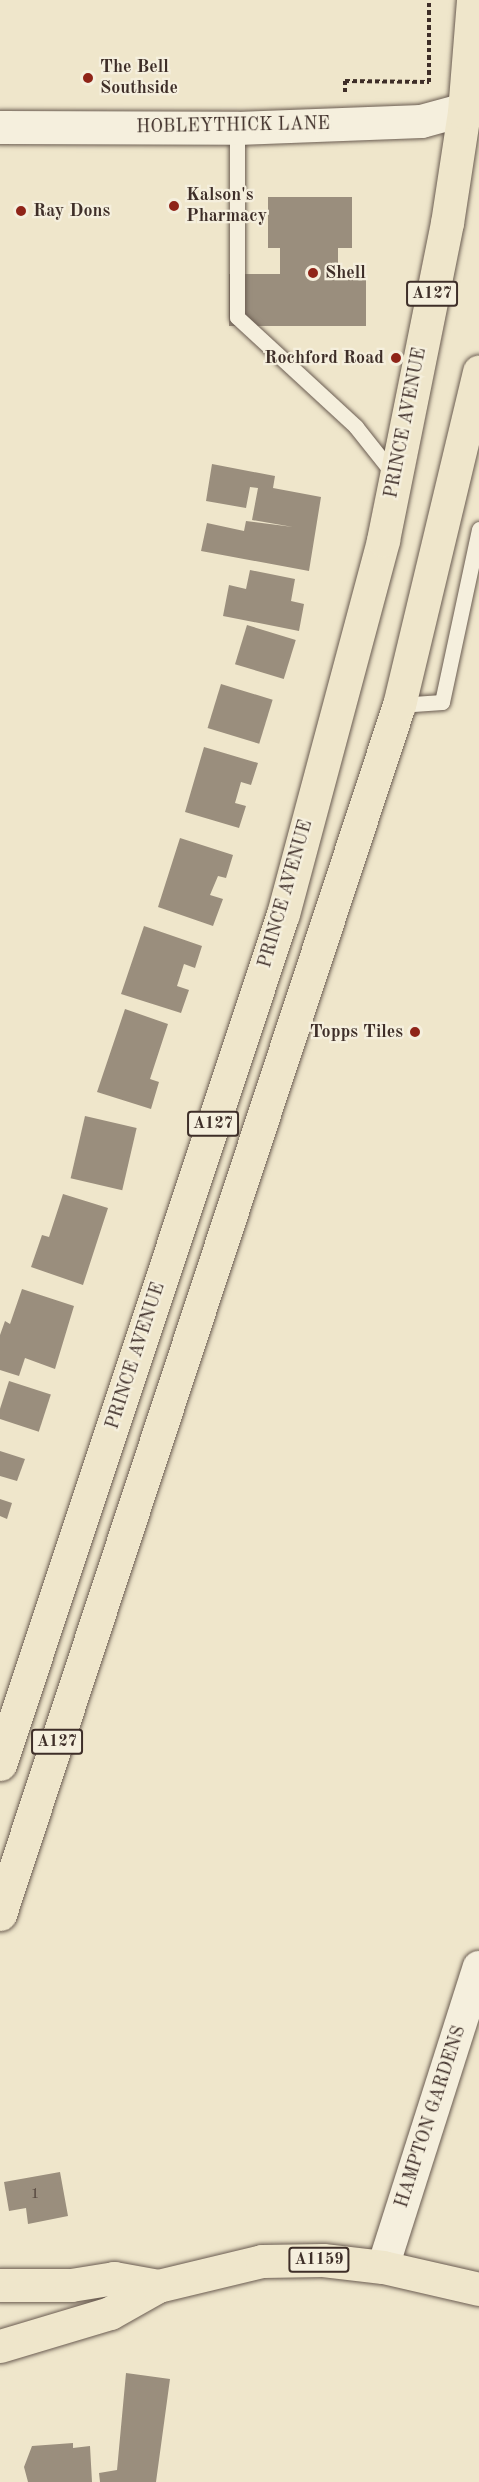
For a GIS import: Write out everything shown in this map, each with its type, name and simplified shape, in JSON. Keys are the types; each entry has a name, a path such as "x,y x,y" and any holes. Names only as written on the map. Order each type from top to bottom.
{"main road":[{"name":"PRINCE AVENUE","path":"0,1764 283,914 383,540 472,108 472,0"},
{"name":"A127","path":"0,1914 399,705 479,371"},
{"name":"A1159","path":"0,2346 110,2313 158,2286 262,2261 322,2260 383,2267 479,2289"},
{"name":"A1159","path":"0,2285 71,2285 114,2278 158,2286"}],"street":[{"name":"HOBLEYTHICK LANE","path":"0,127 237,128 422,121 472,108"},
{"name":"HAMPTON GARDENS","path":"383,2267 479,1967"}],"lane":[{"path":"237,128 237,317 356,427 395,476"},
{"path":"399,705 442,702 479,529"}],"path":[{"path":"344,124 345,81 429,82 429,0"}],"building":[{"path":"268,197 352,197 352,248 338,248 338,273 366,273 366,326 229,326 229,274 280,274 280,248 268,248"},
{"path":"212,464 275,476 273,488 321,497 309,571 201,551 207,523 244,531 246,521 293,527 252,520 258,488 250,487 246,508 206,501"},
{"path":"250,570 295,579 291,601 304,604 299,631 223,616 229,585 246,589"},
{"path":"247,625 296,640 284,679 235,664"},
{"path":"221,684 273,700 259,744 208,728"},
{"path":"204,747 258,763 251,785 241,782 235,803 246,806 239,828 185,812"},
{"path":"180,838 233,855 226,878 218,876 210,895 223,899 213,926 158,907"},
{"path":"144,926 202,946 195,968 184,964 177,986 189,990 181,1013 121,994"},
{"path":"125,1009 168,1024 150,1079 159,1082 151,1109 97,1092"},
{"path":"85,1116 137,1128 122,1190 71,1178"},
{"path":"63,1194 108,1208 83,1285 31,1267 42,1235 49,1237"},
{"path":"22,1289 74,1306 55,1369 25,1358 19,1376 0,1370 0,1335 5,1321 10,1324"},
{"path":"9,1381 51,1395 39,1432 0,1419 0,1409"},
{"path":"0,1451 25,1459 17,1481 0,1476"},
{"path":"0,1499 12,1503 7,1519 0,1516"},
{"path":"60,2172 68,2216 28,2224 26,2208 9,2211 4,2182"},
{"path":"126,2373 170,2379 156,2482 100,2482 99,2473 117,2470"},
{"path":"73,2443 73,2448 90,2446 92,2482 28,2482 24,2467 32,2446"}],"place":[{"name":"The Bell Southside","path":"88,78"},
{"name":"Kalson's Pharmacy","path":"174,206"},
{"name":"Ray Dons","path":"21,211"},
{"name":"Shell","path":"313,273"},
{"name":"Rochford Road","path":"396,358"},
{"name":"Topps Tiles","path":"415,1032"}]}
